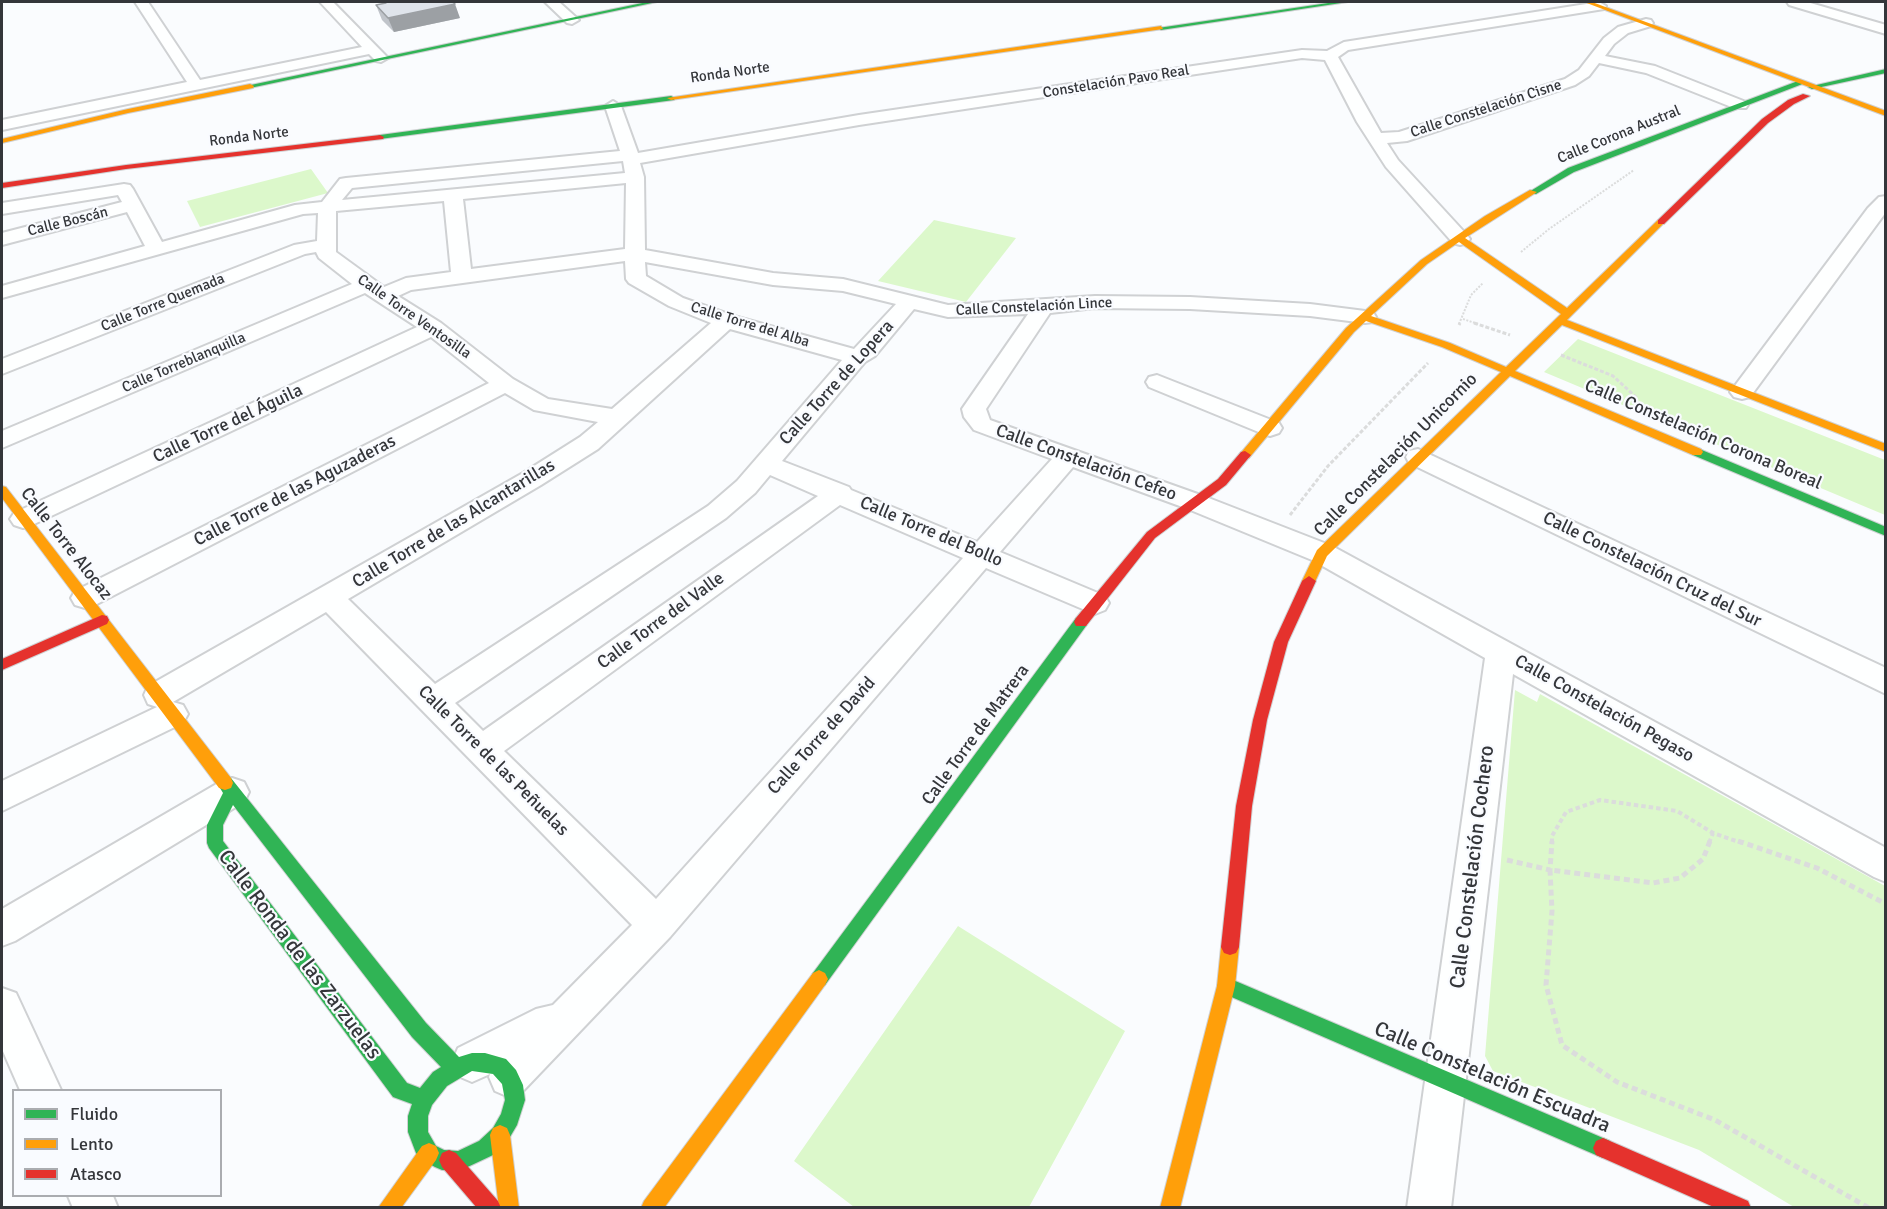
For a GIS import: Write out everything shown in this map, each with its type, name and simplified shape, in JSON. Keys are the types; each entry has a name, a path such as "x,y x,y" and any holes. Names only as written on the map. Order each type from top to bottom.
{"street":[{"path":"142,2 197,86"},
{"path":"326,2 376,54"},
{"path":"552,2 572,20"},
{"path":"2,125 197,86 572,20 654,2"},
{"name":"Ronda Norte","path":"2,185 126,167 376,138 613,106 1341,2 1354,2"},
{"path":"1794,2 1886,30"},
{"path":"1593,4 1886,114"},
{"name":"Constelación Pavo Real","path":"632,164 859,120 1302,54 1330,56 1344,46 1593,4"},
{"name":"Calle Constelación Cisne","path":"1376,140 1401,137 1570,82 1584,73 1609,41 1623,30 1646,23"},
{"path":"2,141 376,54"},
{"path":"1330,56 1376,140 1392,163 1460,239 1563,316 1742,392 1886,448"},
{"path":"1595,58 1650,69 1740,105"},
{"path":"1563,316 1765,121 1812,87 1886,71"},
{"name":"Calle Corona Austral","path":"1365,317 1382,298 1424,262 1488,218 1570,170 1740,105 1812,87"},
{"path":"613,106 632,164 635,255"},
{"path":"2,141 40,145 83,122"},
{"name":"Ronda Norte","path":"62,163 91,167 126,167"},
{"path":"2,292 302,209 453,195 632,164"},
{"path":"326,245 327,207 346,183 632,164"},
{"path":"2,185 34,168"},
{"path":"2,208 124,189 156,249"},
{"path":"453,195 462,276"},
{"path":"1742,392 1875,212 1886,201"},
{"name":"Calle Boscán","path":"2,239 134,205"},
{"name":"Calle Torre Ventosilla","path":"326,245 326,254 433,328 505,384 542,405 619,418"},
{"name":"Calle Torre Quemada","path":"2,367 301,249 326,245"},
{"name":"Calle Constelación Lince","path":"462,276 635,255 773,279 843,285 908,303 948,311 1043,308 1095,302 1190,303 1310,310 1365,317"},
{"name":"Calle Torre del Alba","path":"635,255 636,279 676,302 726,321 857,357"},
{"name":"Calle Torreblanquilla","path":"2,440 375,290 462,276"},
{"name":"Calle Torre de Lopera","path":"766,464 857,357 867,351 908,303"},
{"name":"Calle Constelación Cefeo","path":"1043,308 974,409 982,425 1197,502 1322,554"},
{"name":"Calle Constelación Unicornio","path":"1170,1208 1226,986 1244,806 1260,720 1281,642 1322,554 1563,316"},
{"name":"Calle Constelación Corona Boreal","path":"1365,317 1446,345 1886,532"},
{"name":"Calle Torre de Matrera","path":"651,1208 1095,603 1151,535 1222,482 1270,428 1350,330 1365,317"},
{"name":"Calle Torre de las Alcantarillas","path":"2,797 165,704 329,597 532,479 589,443 726,321"},
{"name":"Calle Torre del Águila","path":"22,519 433,328"},
{"path":"1157,382 1270,428"},
{"name":"Calle Torre de las Aguzaderas","path":"84,598 505,384"},
{"name":"Calle Torre Ventosilla","path":"542,405 553,419 589,443"},
{"name":"Calle Torre de David","path":"509,1077 657,925 1068,456"},
{"name":"Calle Constelación Cruz del Sur","path":"1418,458 1886,682"},
{"path":"433,700 717,512 746,487 766,464"},
{"name":"Calle Torre del Bollo","path":"766,464 840,493 1095,603"},
{"name":"Calle Torre Alocaz","path":"2,490 232,792"},
{"name":"Calle Torre del Valle","path":"482,749 840,493"},
{"name":"Calle Constelación Pegaso","path":"1322,554 1886,866"},
{"name":"Calle Torre de las Peñuelas","path":"329,597 657,925"},
{"path":"2,665 102,620"},
{"name":"Calle Constelación Cochero","path":"1429,1208 1501,652"},
{"path":"2,928 232,792 419,1030 464,1065"},
{"name":"Calle Ronda de las Zarzuelas","path":"232,792 215,825 215,843 400,1090 424,1099"},
{"name":"Calle Constelación Escuadra","path":"1226,986 1741,1208"},
{"name":"Calle Torre de David","path":"464,1065 571,1013"},
{"path":"6,1031 39,1089"},
{"path":"486,1062 499,1066 509,1077 513,1085 514,1100 510,1118 500,1135 476,1154 459,1161 442,1160 429,1153 423,1146 418,1132 418,1116 424,1099 440,1079 464,1065 486,1062"},
{"path":"500,1135 509,1208"},
{"path":"388,1208 429,1153"},
{"path":"449,1160 491,1208"}],"path":[{"path":"1517,255 1549,229 1636,170"},
{"path":"1458,328 1471,295 1485,281"},
{"path":"1463,319 1520,339"},
{"path":"1276,535 1328,466 1431,359"},
{"path":"1869,1208 1715,1120 1617,1082 1562,1044 1546,985 1552,911 1550,870 1552,836 1566,812 1600,800 1677,812 1713,833 1817,868 1886,904"},
{"path":"1474,852 1550,870 1653,883 1680,878 1703,859 1713,833"}],"green space":[{"path":"311,169 328,193 200,227 187,201"},
{"path":"934,220 1016,238 966,302 878,281"},
{"path":"1578,339 1885,460 1885,515 1544,372"},
{"path":"1515,690 1537,702 1540,694 1885,886 1885,1207 1794,1207 1699,1150 1493,1071 1485,1056"},
{"path":"958,926 1125,1031 1029,1207 854,1207 794,1161"}],"building":[{"path":"384,2 453,2 455,4 388,18 376,5 386,3"}],"traffic: fast":[{"path":"250,86 654,2"},
{"path":"1161,28 1345,2"},
{"path":"1812,87 1886,71"},
{"path":"1533,192 1571,170 1801,83"},
{"path":"380,137 671,98"},
{"path":"1697,452 1886,532"},
{"path":"819,979 1081,622"},
{"path":"225,783 419,1030 456,1068"},
{"path":"232,792 215,825 215,843 400,1090 424,1099"},
{"path":"1226,986 1603,1148"},
{"path":"472,1062 485,1062 499,1066 509,1077 513,1085 515,1100 510,1118 500,1135 486,1148 459,1161 442,1160 429,1153 423,1146 418,1132 418,1116 424,1099 440,1079 456,1068 472,1062"}],"traffic: slow":[{"path":"1587,2 1886,114"},
{"path":"671,98 1161,28"},
{"path":"2,141 128,111 250,86"},
{"path":"1245,455 1350,330 1424,262 1488,218 1533,192"},
{"path":"1309,581 1322,553 1661,222"},
{"path":"1460,239 1567,313"},
{"path":"1365,317 1446,345 1697,452"},
{"path":"1559,320 1886,448"},
{"path":"2,490 225,783"},
{"path":"1170,1208 1226,986 1230,947"},
{"path":"651,1208 819,979"},
{"path":"500,1135 509,1208"},
{"path":"388,1208 429,1153"}],"traffic: jam":[{"path":"1661,222 1765,121 1791,102 1806,96"},
{"path":"2,186 126,167 380,137"},
{"path":"1081,622 1151,535 1222,482 1245,455"},
{"path":"1230,947 1244,806 1260,720 1281,642 1309,581"},
{"path":"2,665 102,620"},
{"path":"1603,1148 1741,1208"},
{"path":"449,1160 491,1208"}]}
